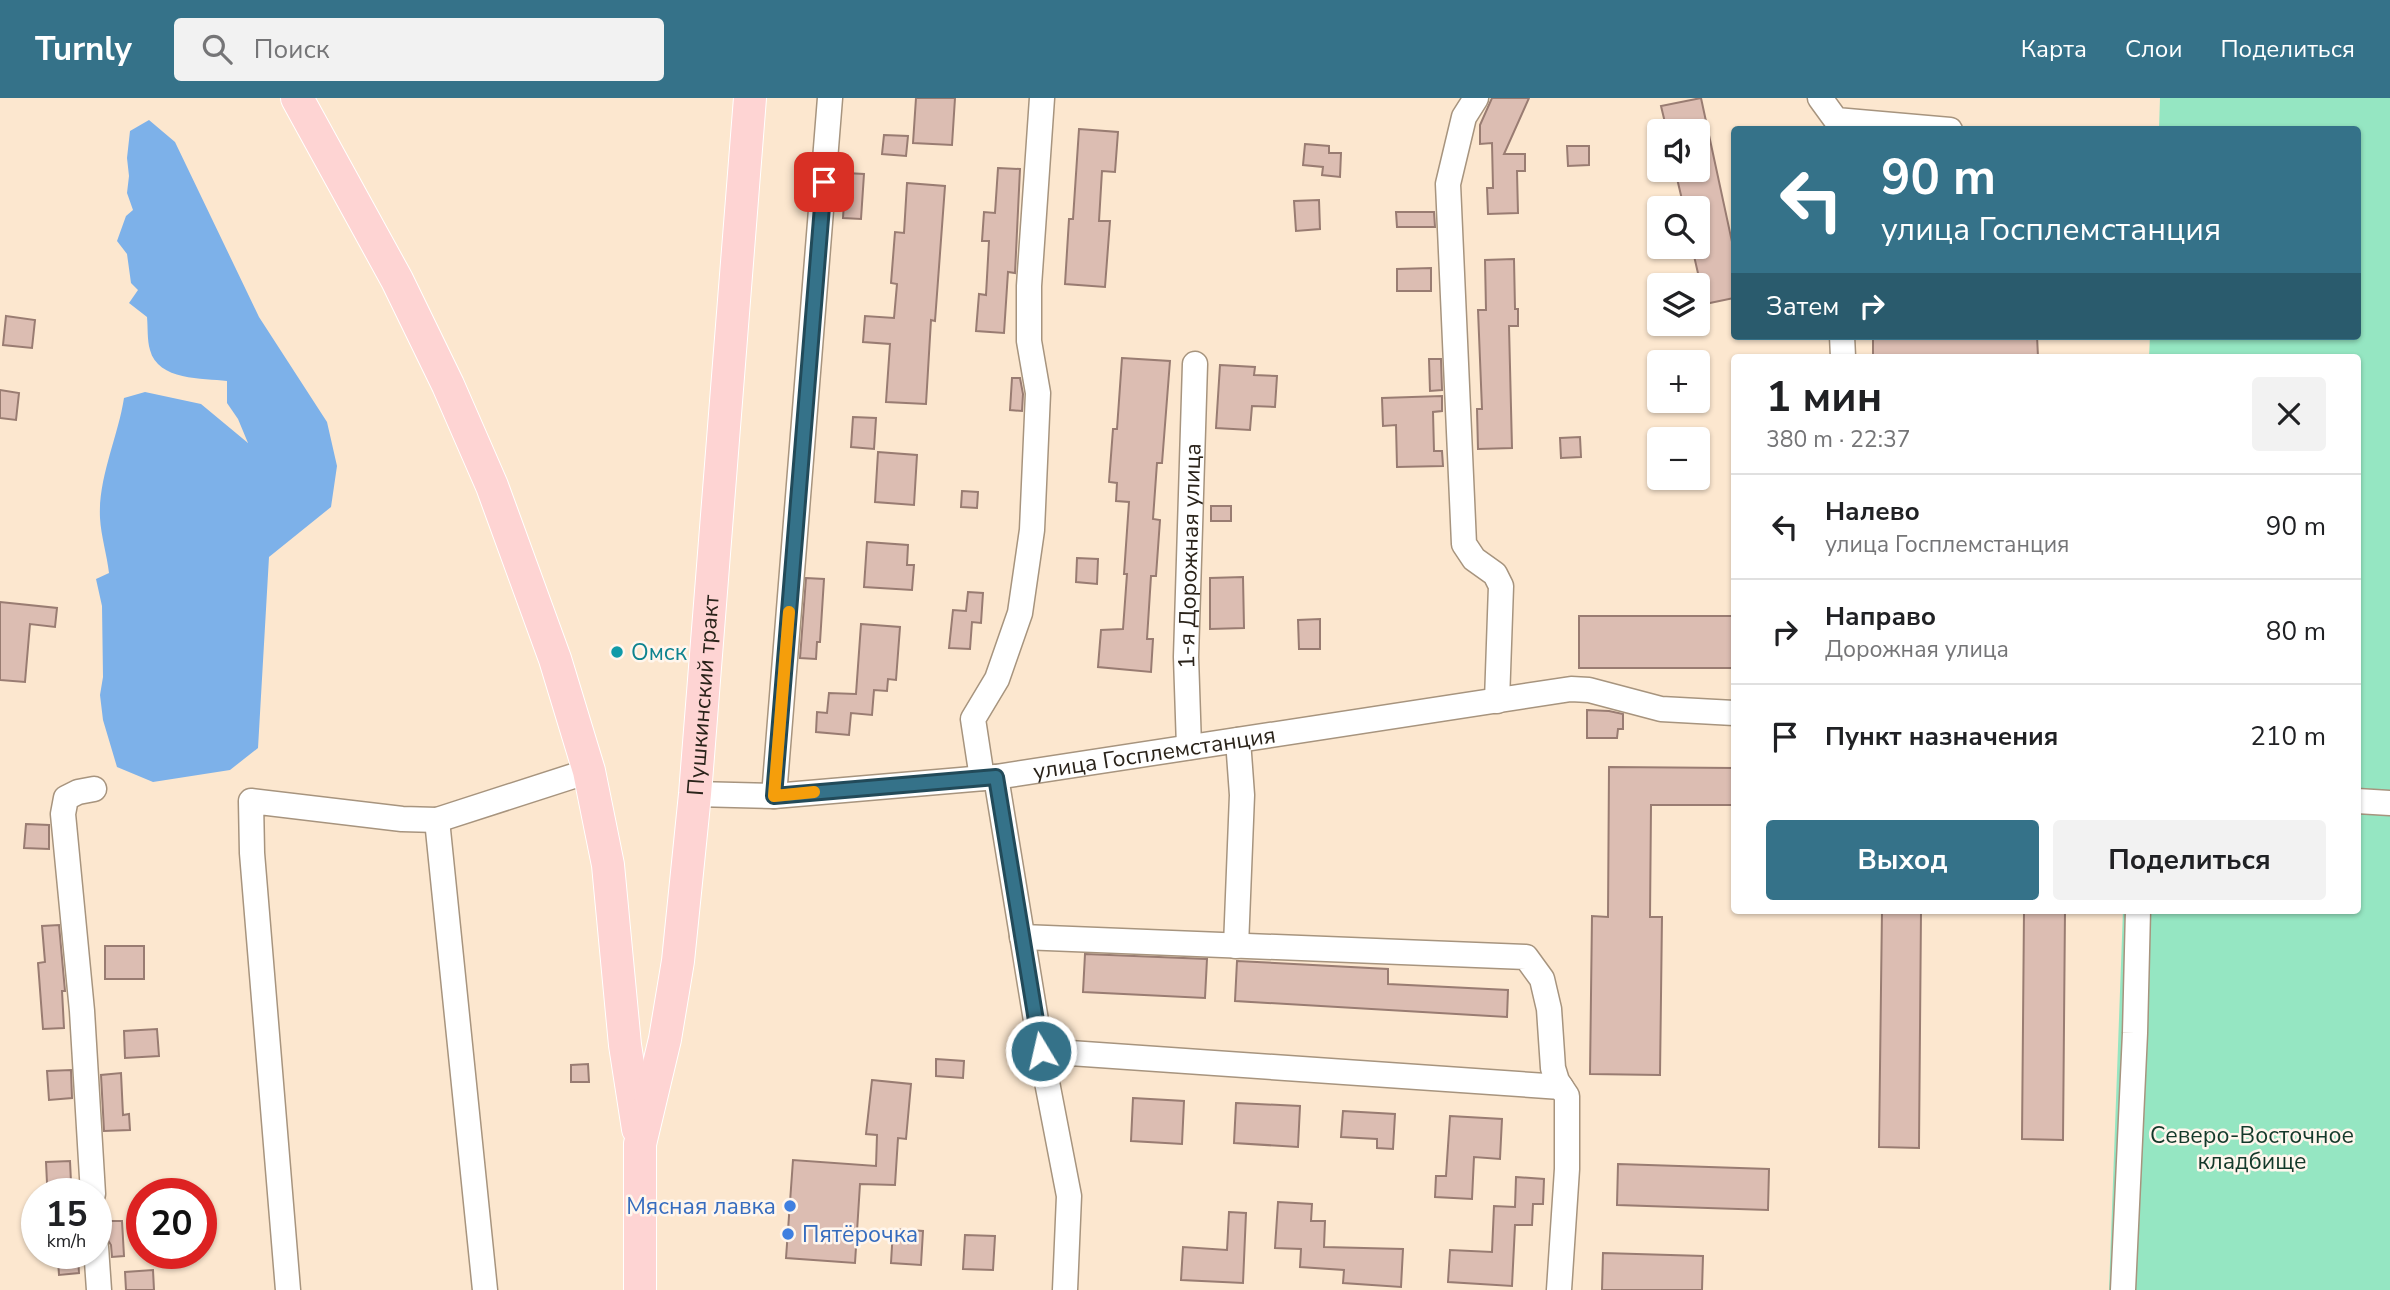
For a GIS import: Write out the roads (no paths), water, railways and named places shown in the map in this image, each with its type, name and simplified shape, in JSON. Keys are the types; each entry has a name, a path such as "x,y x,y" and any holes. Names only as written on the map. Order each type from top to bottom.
{"main road":[{"path":"297,98 397,280 448,385 492,486 555,659 589,771 608,866 625,1045 640,1144"},
{"name":"Пушкинский тракт","path":"639,1290 640,1144 665,1039 678,961 695,794 750,98"}],"street":[{"path":"774,796 830,98"},
{"path":"1042,98 1029,286 1029,341 1038,393 1032,530 1020,613 997,679 973,719 989,778 1023,937 1041,1051 1069,1196 1065,1290"},
{"path":"1476,98 1464,117 1448,184 1464,544 1474,559 1495,574 1501,586 1497,701"},
{"path":"1820,98 1836,125 1859,126"},
{"name":"1-я Дорожная улица","path":"1189,747 1186,657 1195,364"},
{"name":"улица Госплемстанция","path":"695,794 774,796 989,778 1571,689 1589,690 1661,709 1731,713"},
{"path":"1236,946 1242,795 1238,740"},
{"path":"288,1290 252,853 251,801 402,819 437,820 589,771"},
{"path":"92,1178 82,1011 63,814 66,798 94,789"},
{"path":"2361,801 2390,803"},
{"path":"437,820 485,1290"},
{"path":"2123,1290 2138,914"},
{"path":"1023,937 1525,957 1542,979 1549,1009 1553,1068 1567,1096 1567,1157 1559,1290"},
{"path":"1041,1051 1561,1087"},
{"path":"98,1269 99,1290"}],"water":[{"path":"149,120 175,142 259,317 327,422 337,466 331,507 269,557 258,748 230,770 153,782 117,767 103,720 100,695 103,677 102,606 96,579 109,573 100,503 124,398 145,392 201,404 248,443 238,419 227,403 227,381 182,376 162,368 150,350 147,317 129,303 138,290 131,283 127,254 117,241 126,216 133,210 127,193 130,131"}],"place":[{"name":"Омск","path":"617,652"},
{"name":"Мясная лавка","path":"790,1206"},
{"name":"Пятёрочка","path":"788,1234"}],"park label":[{"name":"Северо-Восточное кладбище","path":"2252,1148"}]}
